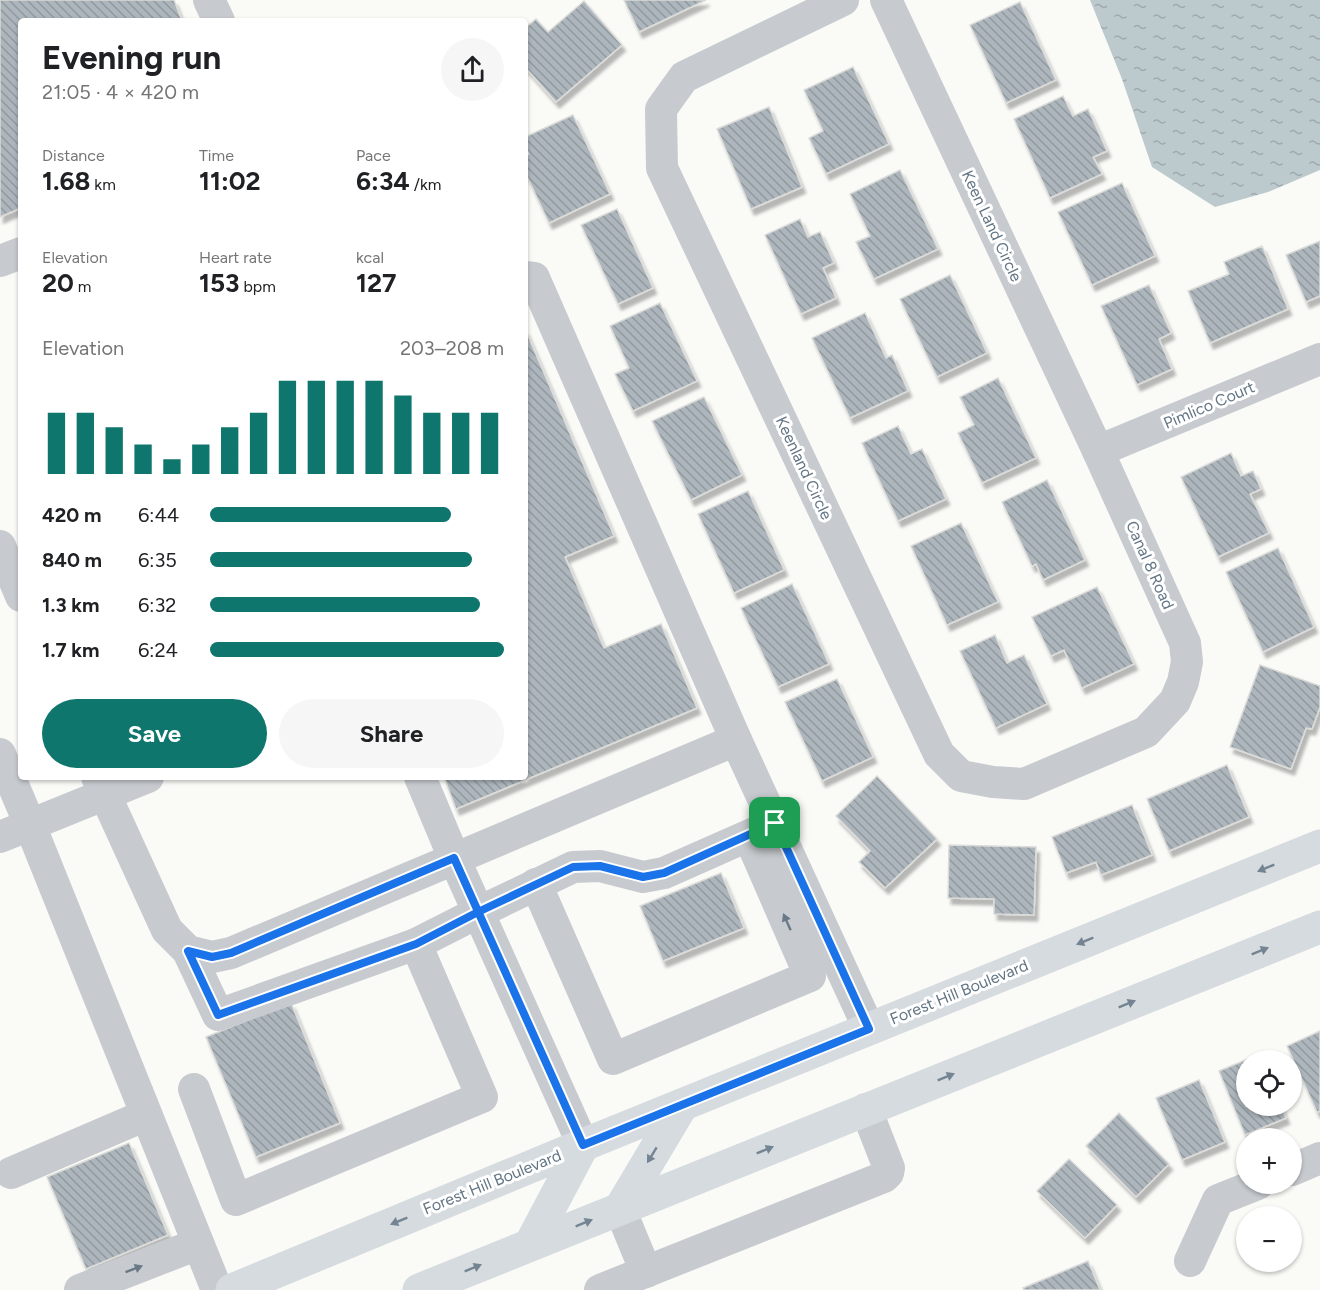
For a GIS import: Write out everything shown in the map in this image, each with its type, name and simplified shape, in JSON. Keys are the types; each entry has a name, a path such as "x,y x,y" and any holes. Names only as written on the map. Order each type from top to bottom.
{"main road":[{"name":"Forest Hill Boulevard","path":"232,1290 1320,846"},
{"path":"419,1290 1320,927"},
{"path":"620,1209 682,1105"},
{"path":"530,1245 583,1145"}],"street":[{"path":"209,0 218,18"},
{"name":"Keenland Circle","path":"843,0 684,77 661,109 662,168 939,754 961,776 993,782 1024,784 1146,732 1175,700 1183,682"},
{"name":"Keen Land Circle","path":"886,0 1098,451"},
{"path":"0,261 18,254"},
{"path":"528,277 534,278 736,740 762,830 810,976 613,1059 536,884"},
{"name":"Pimlico Court","path":"1098,451 1317,368"},
{"name":"Canal 8 Road","path":"1098,451 1185,642 1187,663 1183,682"},
{"path":"0,546 18,589"},
{"path":"188,951 212,957 231,953 736,740"},
{"path":"0,754 216,1290"},
{"path":"0,837 30,825 101,786 132,780"},
{"path":"421,780 583,1145"},
{"path":"101,786 167,930 188,951 218,1015 416,944 573,867 600,866 643,877 664,873 762,830"},
{"path":"762,830 869,1029"},
{"path":"194,1089 236,1200 482,1097 416,944"},
{"path":"600,1290 884,1177 889,1168 866,1109"},
{"path":"11,1173 146,1115"},
{"path":"1302,1166 1320,1158"},
{"path":"1190,1261 1218,1200 1236,1193"},
{"path":"620,1209 646,1272"},
{"path":"80,1290 198,1244"}],"water":[{"path":"1090,0 1320,0 1320,170 1268,192 1215,207 1152,167 1122,79"}],"building":[{"path":"0,0 174,0 181,18 18,18 18,209 0,217"},
{"path":"624,0 706,0 639,32"},
{"path":"584,1 622,45 556,102 528,70 528,26 536,19 548,32"},
{"path":"1020,2 1056,80 1006,103 970,25"},
{"path":"853,67 889,144 826,174 809,138 823,131 804,90"},
{"path":"1063,96 1073,116 1088,109 1107,151 1093,157 1102,174 1050,198 1014,119"},
{"path":"769,107 802,187 751,209 717,129"},
{"path":"573,115 610,194 549,223 528,178 528,136"},
{"path":"900,170 938,249 874,279 856,242 870,236 850,194"},
{"path":"1122,183 1155,256 1092,285 1058,212"},
{"path":"617,209 653,288 618,304 581,225"},
{"path":"800,219 808,237 820,232 834,263 823,268 836,298 801,314 765,235"},
{"path":"1320,241 1320,296 1306,302 1286,255"},
{"path":"1262,246 1288,309 1210,343 1188,291 1229,274 1224,262"},
{"path":"950,275 987,353 937,377 900,299"},
{"path":"1149,285 1171,333 1159,339 1172,369 1137,385 1101,306"},
{"path":"660,303 697,381 633,411 615,374 629,368 610,326"},
{"path":"865,313 886,358 892,355 908,391 850,418 812,338"},
{"path":"528,336 614,536 565,557 604,648 661,624 697,708 528,779"},
{"path":"998,378 1036,458 982,483 958,433 974,425 960,397"},
{"path":"704,397 742,475 691,500 652,421"},
{"path":"898,426 911,454 922,449 946,499 898,521 862,443"},
{"path":"1231,453 1241,476 1253,471 1261,489 1250,494 1269,533 1218,557 1181,477"},
{"path":"1047,480 1085,560 1043,580 1036,564 1032,566 1002,502"},
{"path":"748,491 784,570 734,593 698,514"},
{"path":"961,523 998,602 947,625 911,546"},
{"path":"1278,548 1314,627 1263,652 1226,572"},
{"path":"792,584 829,664 778,687 741,608"},
{"path":"1097,587 1134,664 1082,688 1064,650 1051,656 1032,617"},
{"path":"995,635 1007,663 1024,655 1047,704 996,728 960,651"},
{"path":"1260,665 1320,686 1320,707 1312,729 1306,728 1291,769 1230,747"},
{"path":"837,679 873,757 822,781 785,702"},
{"path":"1227,765 1249,817 1169,851 1147,799"},
{"path":"877,776 937,839 885,888 859,862 870,851 836,816"},
{"path":"445,780 525,780 456,809"},
{"path":"1132,805 1152,855 1101,875 1096,862 1066,873 1052,837"},
{"path":"949,845 1036,847 1034,915 994,914 994,899 948,898"},
{"path":"721,873 744,928 663,961 640,906"},
{"path":"291,1003 340,1123 256,1157 206,1037"},
{"path":"1320,1031 1320,1111 1317,1112 1302,1079 1302,1050 1289,1050 1287,1046"},
{"path":"1236,1064 1236,1113 1219,1071"},
{"path":"1199,1080 1225,1142 1182,1160 1156,1098"},
{"path":"1119,1113 1169,1164 1136,1197 1086,1146"},
{"path":"1237,1116 1285,1116 1286,1118 1262,1128 1242,1128"},
{"path":"129,1143 168,1235 86,1269 47,1177"},
{"path":"1069,1159 1117,1205 1085,1238 1037,1191"},
{"path":"1088,1261 1100,1290 1024,1290 1023,1288"}],"route":[{"path":"775,823 664,873 643,877 600,866 573,867 478,912 416,944 218,1015 188,951 212,957 231,953 454,858 478,912 583,1145 869,1029 775,823"}]}
